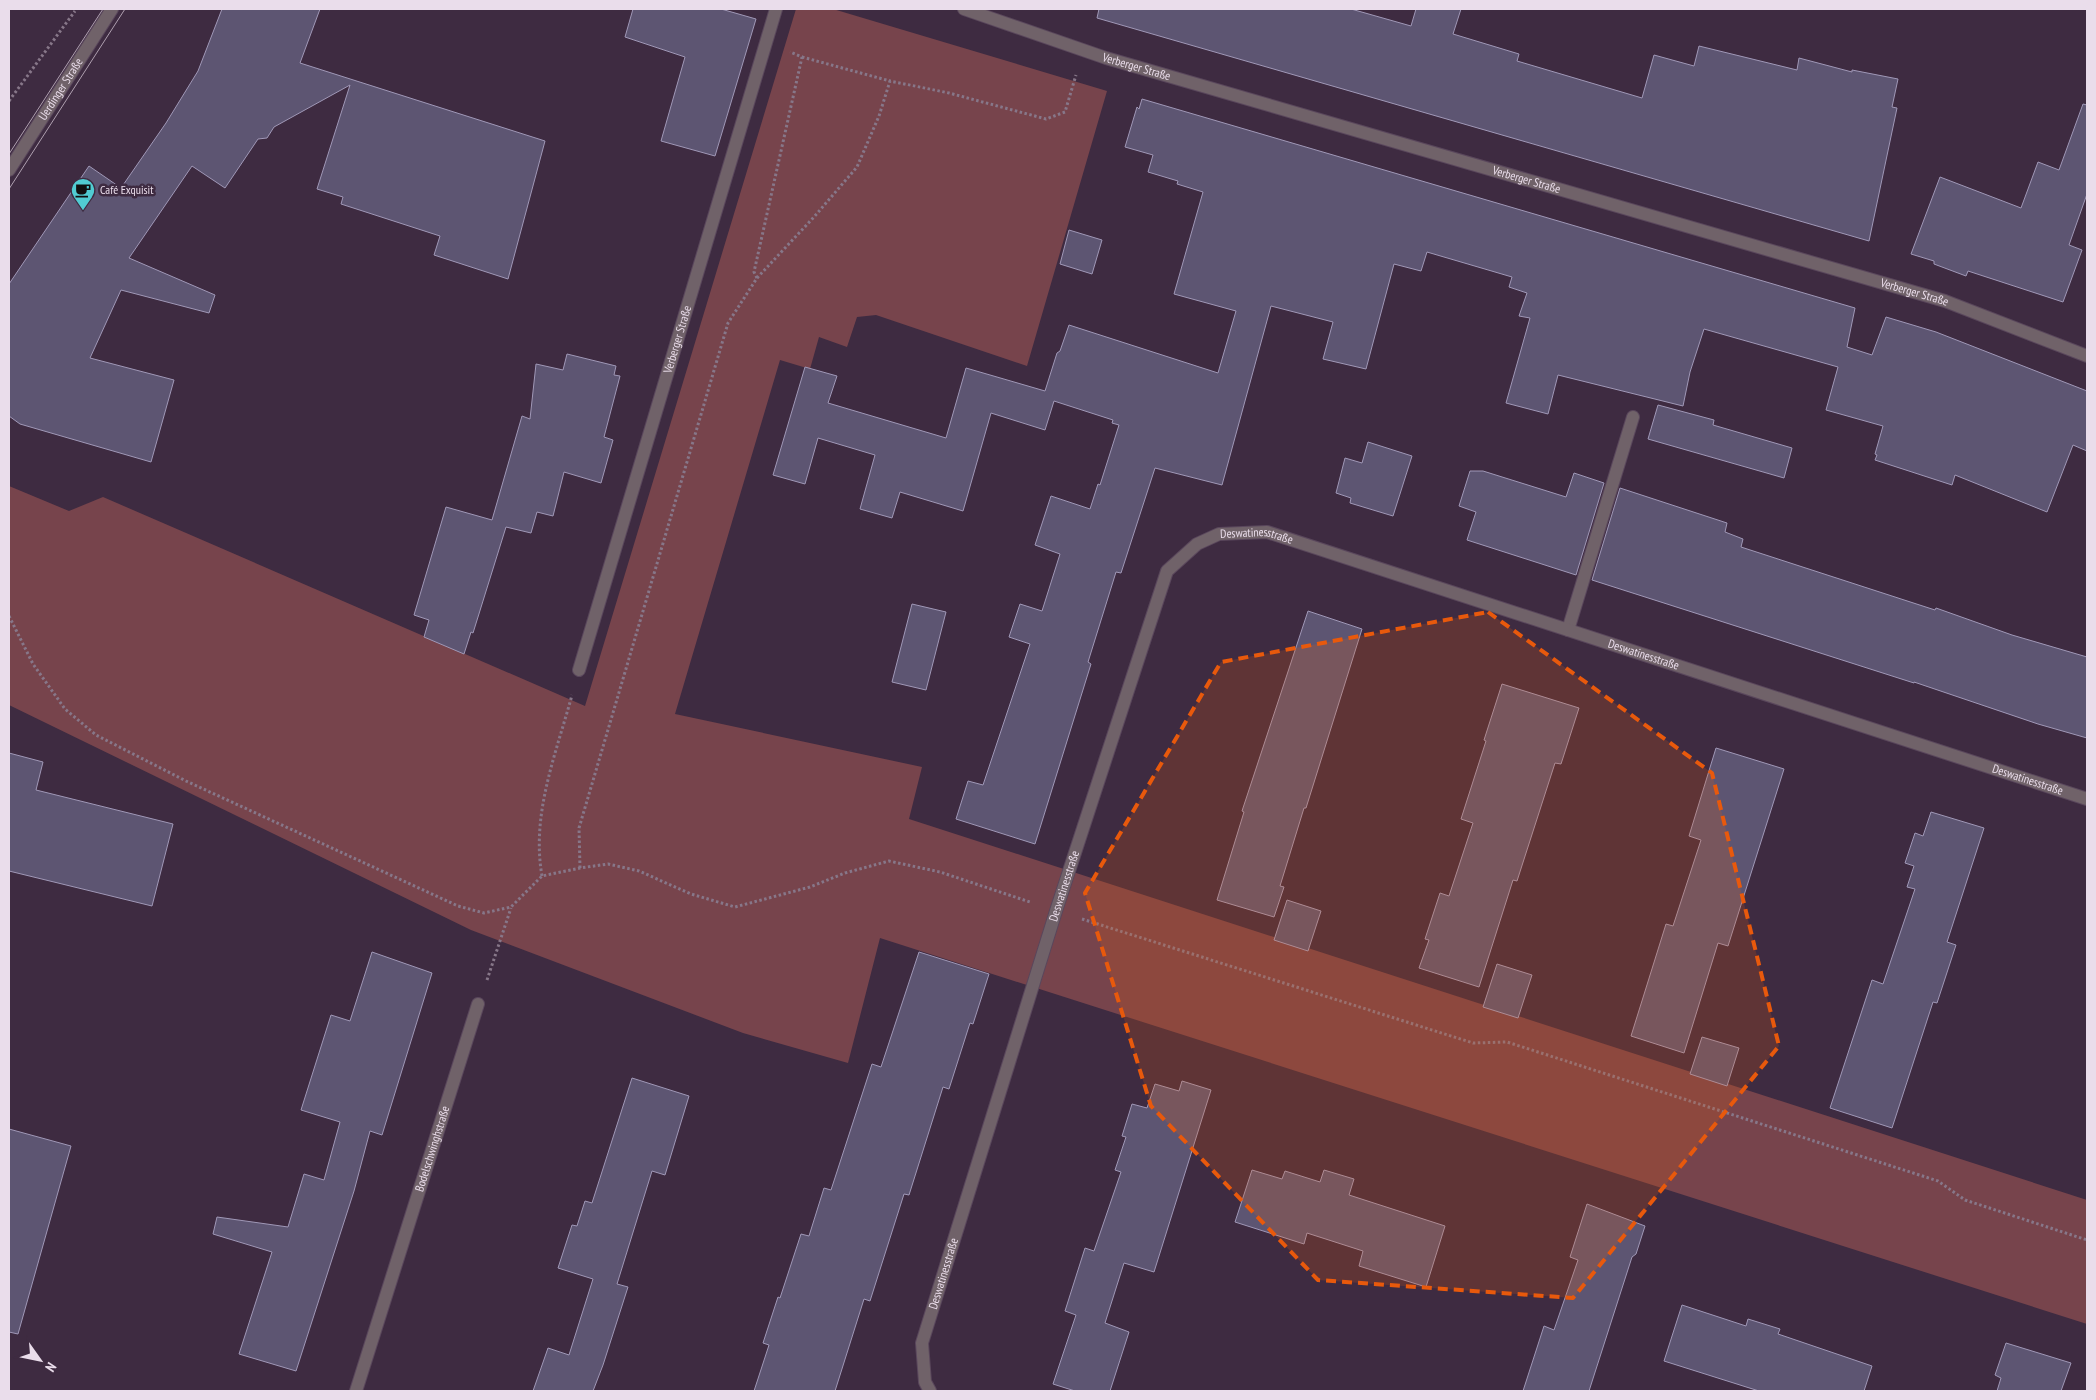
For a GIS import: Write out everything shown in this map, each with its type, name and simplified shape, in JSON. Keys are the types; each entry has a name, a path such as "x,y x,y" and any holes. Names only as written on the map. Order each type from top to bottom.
{"street":[{"name":"Uerdinger Straße","path":"9,170 112,9"},
{"name":"Verberger Straße","path":"578,670 776,9"},
{"name":"Verberger Straße","path":"964,9 1084,50 1944,301 2087,356"},
{"path":"1568,630 1634,417"},
{"name":"Deswatinesstraße","path":"930,1391 925,1382 922,1343 1056,911 1167,571 1197,544 1219,534 1266,532 2087,799"},
{"name":"Bodelschwinghstraße","path":"356,1391 478,1004"}],"path":[{"path":"9,101 77,9"},
{"path":"767,42 802,57 890,81 950,93 1046,120 1065,112 1084,50"},
{"path":"757,278 754,272 802,57"},
{"path":"580,868 580,828 728,323 757,278 814,217 857,167 890,81"},
{"path":"542,876 539,856 541,806 578,670"},
{"path":"478,1004 511,908"}],"highlighted area":[{"path":"1488,612 1712,773 1779,1046 1573,1298 1318,1280 1151,1106 1085,893 1221,662"}],"shaded area":[{"path":"796,9 833,9 1107,91 1027,366 876,315 857,317 847,347 819,337 810,369 780,360 675,714 922,767 909,819 2087,1200 2087,1324 880,938 848,1063 743,1033 471,930 9,705 9,486 69,511 103,497 585,706"}],"building":[{"path":"222,9 320,9 300,63 545,141 508,279 434,255 440,236 341,204 343,197 317,189 350,85 274,127 267,138 258,139 225,188 192,166 129,258 215,295 209,313 121,290 90,358 174,380 151,462 20,424 9,416 9,284 89,166 121,188 166,123 198,71"},
{"path":"633,9 721,9 756,19 715,156 661,141 685,57 625,37"},
{"path":"1099,9 1351,9 1411,26 1416,9 1461,9 1453,34 1519,54 1517,61 1642,98 1654,55 1694,66 1699,46 1797,70 1799,58 1852,72 1852,70 1898,79 1892,107 1897,108 1869,241 1097,18"},
{"path":"1142,99 1855,308 1847,347 1872,355 1886,317 1936,332 2087,391 2087,451 2073,445 2047,512 1955,475 1952,485 1875,460 1883,426 1826,410 1838,367 1704,329 1690,372 1683,406 1558,375 1548,414 1506,403 1530,318 1519,316 1527,293 1509,287 1512,277 1427,252 1421,271 1394,264 1366,369 1323,359 1333,322 1271,306 1222,485 1155,468 1121,573 1116,572 1088,662 1091,664 1035,844 956,819 968,781 983,785 1030,644 1009,637 1020,604 1042,611 1060,554 1035,545 1051,496 1090,509 1098,484 1100,485 1119,425 1112,423 1113,420 1054,401 1045,430 991,413 963,511 900,492 892,518 860,509 875,455 818,438 805,484 773,475 805,367 837,376 828,403 946,438 966,368 1045,391 1057,353 1060,351 1069,325 1218,373 1236,311 1174,294 1203,192 1177,184 1178,181 1148,172 1153,155 1125,147 1137,107 1139,109"},
{"path":"2083,104 2087,105 2087,194 2069,245 2082,250 2063,302 1968,271 1966,276 1934,264 1934,261 1911,254 1940,177 2021,208 2038,162 2059,170"},
{"path":"1069,230 1102,240 1092,274 1060,264"},
{"path":"567,354 616,366 614,375 620,376 604,437 613,440 601,483 564,472 553,516 537,512 531,533 506,527 473,633 471,632 464,654 424,637 429,620 414,615 446,507 492,520 522,416 530,419 536,364 563,370"},
{"path":"1658,405 1714,420 1713,425 1792,448 1784,478 1648,439"},
{"path":"1368,442 1412,456 1393,516 1350,503 1351,498 1336,493 1345,458 1362,463"},
{"path":"1470,471 1483,471 1566,497 1574,473 1604,483 1576,575 1467,540 1476,512 1459,506"},
{"path":"1620,488 1727,523 1725,532 1743,539 1741,547 1935,610 1936,608 2012,635 2087,657 2087,738 2038,724 1914,682 1592,580"},
{"path":"912,604 946,612 926,690 892,682"},
{"path":"1308,611 1362,629 1280,886 1284,887 1274,917 1217,900 1244,812 1242,811"},
{"path":"1502,684 1579,708 1561,764 1555,763 1517,881 1513,880 1479,987 1419,968 1429,940 1425,939 1440,893 1449,896 1473,823 1461,819"},
{"path":"1716,748 1784,769 1728,946 1718,943 1684,1053 1631,1036 1666,924 1673,926 1701,840 1689,836"},
{"path":"9,753 43,762 36,790 173,824 152,906 9,871"},
{"path":"1931,812 1984,828 1947,942 1956,945 1937,1003 1933,1002 1892,1128 1830,1108 1872,980 1883,984 1915,889 1907,887 1914,866 1905,863 1915,833 1923,836"},
{"path":"1287,900 1321,911 1308,951 1274,940"},
{"path":"372,952 432,973 382,1135 370,1131 354,1191 296,1371 239,1354 272,1252 213,1234 217,1217 288,1227 304,1174 324,1180 340,1122 301,1110 331,1015 350,1021"},
{"path":"919,952 989,974 973,1024 970,1023 949,1089 943,1087 909,1195 904,1194 870,1301 864,1299 835,1391 754,1391 769,1345 763,1343 801,1234 809,1236 824,1188 831,1190 872,1064 881,1067"},
{"path":"1497,964 1532,975 1518,1018 1483,1007"},
{"path":"1702,1037 1739,1048 1727,1086 1690,1074"},
{"path":"632,1078 689,1096 665,1175 652,1171 617,1284 628,1287 593,1391 533,1391 548,1348 569,1355 593,1279 558,1268 572,1225 577,1226 585,1201 592,1203"},
{"path":"1182,1081 1211,1090 1154,1272 1124,1263 1105,1323 1129,1332 1110,1391 1075,1391 1053,1384 1076,1315 1065,1311 1085,1248 1094,1251 1121,1172 1115,1170 1126,1137 1122,1136 1132,1104 1147,1108 1155,1084 1179,1091"},
{"path":"9,1129 71,1146 18,1334 9,1332"},
{"path":"1252,1170 1282,1179 1285,1171 1320,1182 1324,1170 1354,1179 1349,1195 1445,1226 1426,1287 1359,1266 1363,1251 1307,1233 1304,1244 1235,1222"},
{"path":"1587,1204 1645,1226 1636,1254 1632,1257 1589,1391 1523,1391 1544,1326 1554,1330 1578,1260 1570,1257"},
{"path":"1682,1305 1746,1326 1748,1319 1780,1329 1778,1334 1872,1366 1864,1391 1759,1391 1664,1361"},
{"path":"2006,1343 2071,1363 2061,1391 1997,1391 2001,1378 1995,1375"}],"tram line":[{"path":"9,154 103,9"},
{"path":"9,189 125,9"}],"place":[{"name":"Café Exquisit","path":"83,211"}]}
